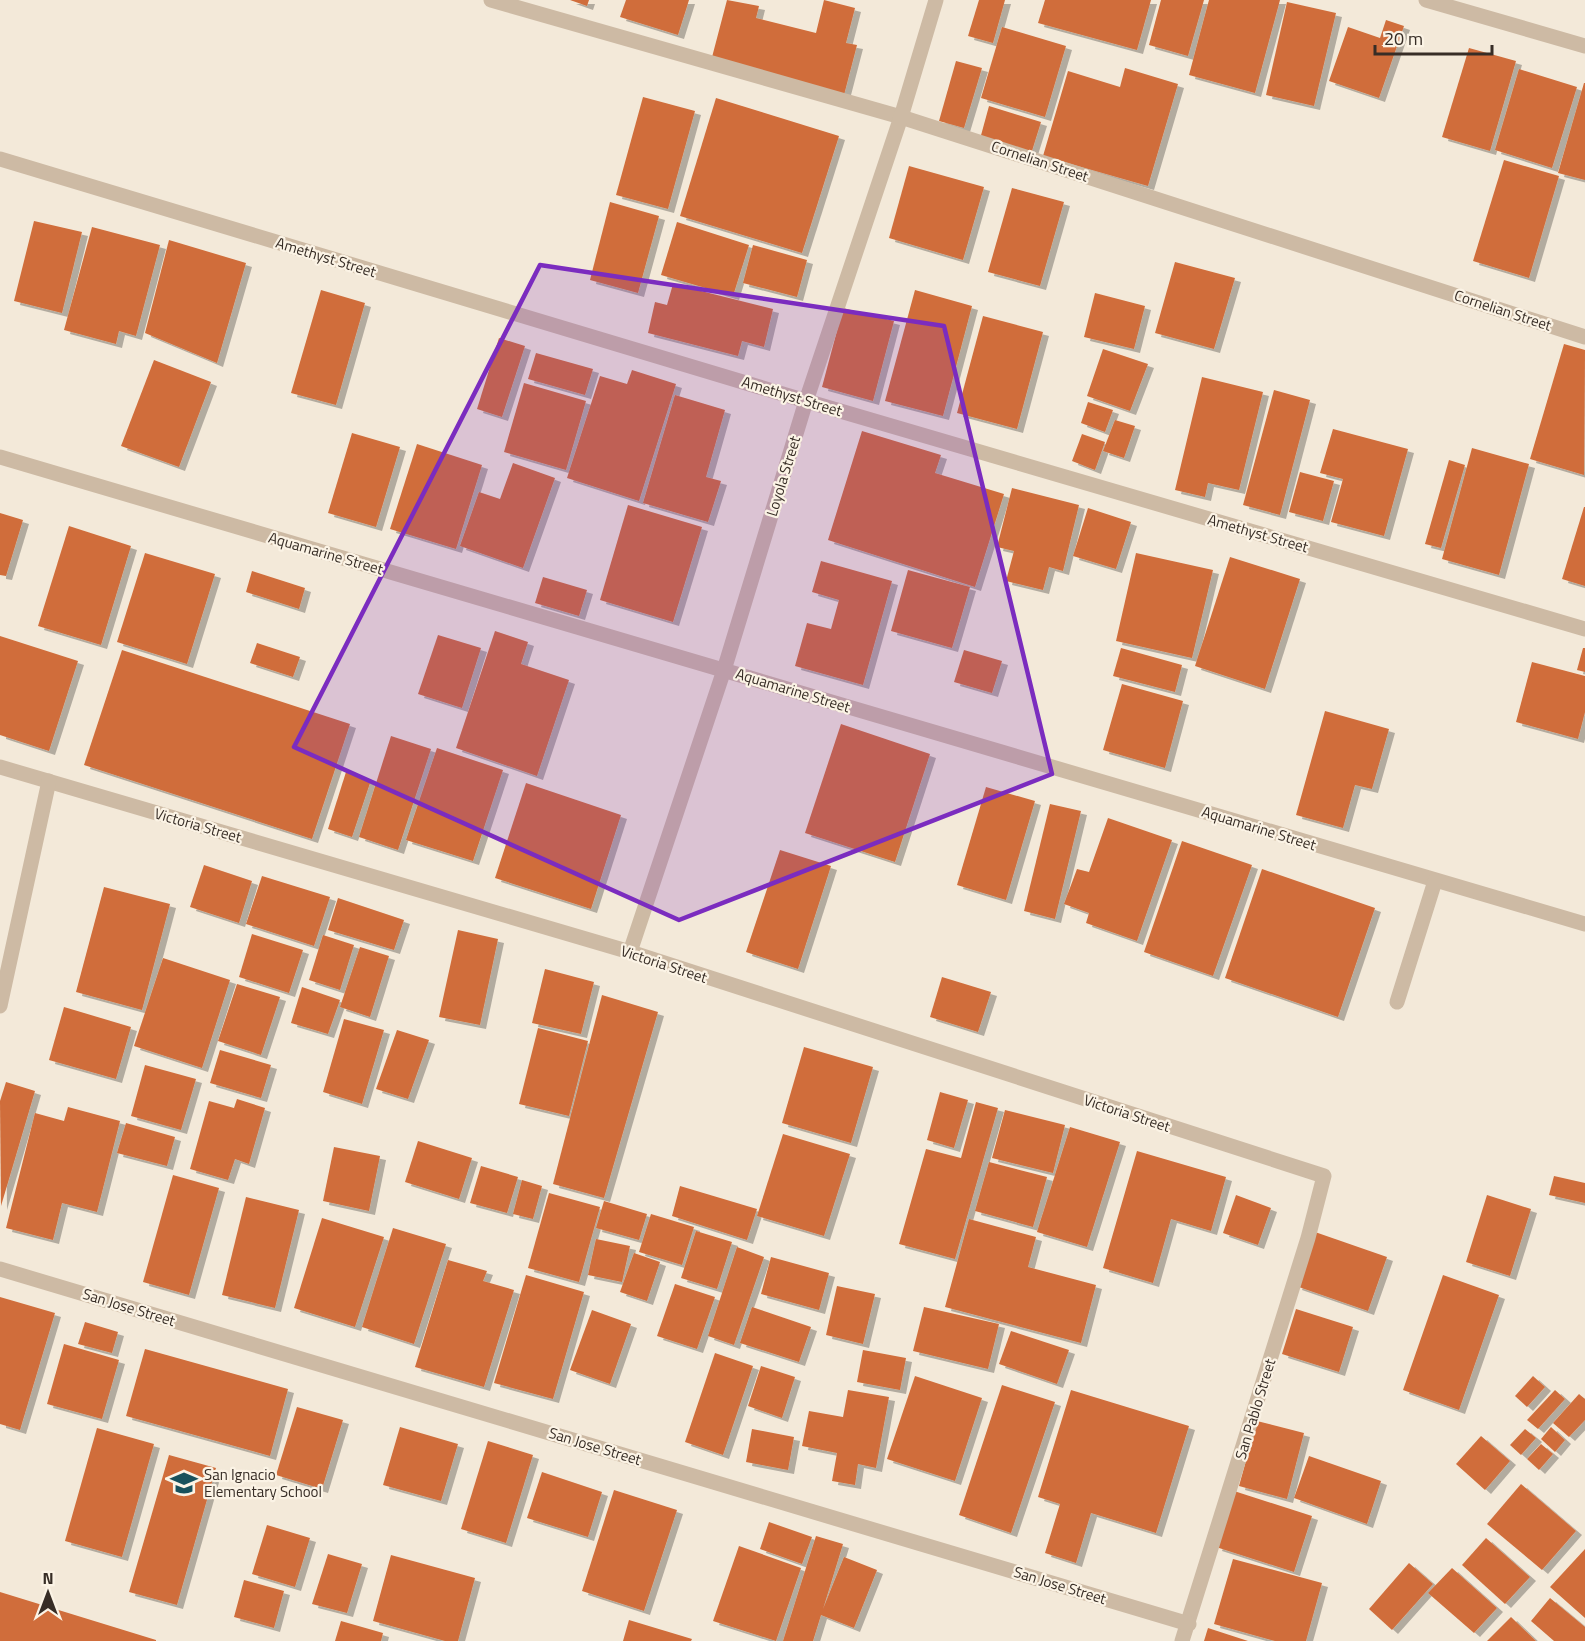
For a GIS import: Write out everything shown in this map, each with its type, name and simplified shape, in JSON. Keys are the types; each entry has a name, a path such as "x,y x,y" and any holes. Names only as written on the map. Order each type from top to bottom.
{"street":[{"name":"Cornelian Street","path":"491,0 901,117 1585,337"},
{"name":"Loyola Street","path":"630,952 724,670 806,401 901,117 936,0"},
{"path":"1426,0 1585,46"},
{"name":"Amethyst Street","path":"0,159 806,401 1585,629"},
{"name":"Aquamarine Street","path":"0,457 1585,924"},
{"name":"Victoria Street","path":"0,767 630,952 1324,1176"},
{"path":"0,1006 49,782"},
{"path":"1397,1002 1435,881"},
{"name":"San Pablo Street","path":"1182,1641 1308,1238 1324,1176"},
{"name":"San Jose Street","path":"0,1269 1189,1624"}],"highlighted area":[{"path":"540,265 944,326 1052,774 679,920 294,747"}],"building":[{"path":"570,0 589,0 587,6"},
{"path":"626,0 689,0 678,35 620,17"},
{"path":"727,0 759,6 756,18 816,33 824,0 855,8 846,43 857,45 844,95 711,61"},
{"path":"979,0 1005,0 993,43 968,36"},
{"path":"1045,0 1151,0 1137,50 1038,23"},
{"path":"1161,0 1204,0 1188,56 1149,45"},
{"path":"1209,0 1280,0 1255,93 1189,75"},
{"path":"1287,2 1336,13 1314,106 1266,95"},
{"path":"1386,20 1404,26 1379,98 1329,81 1348,27 1380,38"},
{"path":"1002,27 1066,46 1045,117 981,98"},
{"path":"1469,48 1516,61 1490,151 1442,137"},
{"path":"956,61 982,68 964,128 939,121"},
{"path":"1125,68 1178,84 1148,186 1043,156 1068,71 1120,87"},
{"path":"1519,69 1577,87 1552,168 1495,150"},
{"path":"1585,83 1585,180 1558,173"},
{"path":"643,97 695,111 668,209 616,195"},
{"path":"716,98 839,136 802,253 680,216"},
{"path":"989,106 1041,122 1031,154 980,139"},
{"path":"1504,160 1559,176 1529,278 1473,261"},
{"path":"909,166 984,187 963,260 889,238"},
{"path":"1012,188 1064,202 1040,286 988,272"},
{"path":"610,202 659,216 638,293 590,280"},
{"path":"34,221 82,232 62,313 14,301"},
{"path":"677,222 749,245 733,296 661,275"},
{"path":"92,227 160,245 136,336 119,331 116,344 64,330"},
{"path":"169,240 246,263 217,363 145,333"},
{"path":"753,245 807,260 797,297 743,283"},
{"path":"1175,262 1235,278 1214,349 1155,333"},
{"path":"673,284 773,309 764,347 742,341 738,356 648,333 655,302 667,305"},
{"path":"321,290 365,303 336,405 291,393"},
{"path":"915,290 972,306 943,416 885,401"},
{"path":"1095,293 1145,306 1134,349 1084,337"},
{"path":"843,308 894,321 873,401 822,387"},
{"path":"983,316 1043,332 1017,429 957,413"},
{"path":"499,338 525,346 502,417 477,409"},
{"path":"1564,344 1585,350 1584,475 1530,459"},
{"path":"1103,349 1148,364 1130,411 1087,396"},
{"path":"536,353 593,369 585,395 528,379"},
{"path":"154,360 211,382 179,467 121,446"},
{"path":"632,370 676,384 639,501 567,478 600,376 627,384"},
{"path":"1202,377 1263,392 1239,490 1208,483 1205,497 1175,490"},
{"path":"524,383 586,401 566,470 504,452"},
{"path":"1274,390 1310,400 1280,515 1243,505"},
{"path":"675,395 725,410 706,477 721,481 708,522 643,503"},
{"path":"1088,402 1113,410 1105,432 1081,423"},
{"path":"1115,420 1135,426 1124,458 1103,451"},
{"path":"1333,429 1408,449 1384,536 1331,522 1343,479 1320,473"},
{"path":"862,431 941,455 935,473 1004,494 975,587 828,540"},
{"path":"352,433 400,447 376,527 328,513"},
{"path":"1082,434 1105,442 1095,470 1072,461"},
{"path":"417,444 482,465 456,549 390,529"},
{"path":"1472,448 1529,464 1499,575 1442,559"},
{"path":"1449,460 1465,465 1441,548 1425,544"},
{"path":"513,463 555,478 523,568 460,546 479,492 500,499"},
{"path":"1300,472 1334,481 1323,521 1289,512"},
{"path":"1012,488 1079,505 1063,571 1049,567 1043,590 1006,581 1014,551 997,547"},
{"path":"628,505 702,527 673,622 600,600"},
{"path":"1585,507 1585,586 1562,579"},
{"path":"1088,508 1131,522 1116,569 1073,556"},
{"path":"0,513 23,520 6,576 0,575"},
{"path":"69,526 131,546 101,645 38,626"},
{"path":"145,553 215,574 187,664 117,642"},
{"path":"1136,553 1213,570 1192,658 1116,641"},
{"path":"1230,557 1300,579 1265,689 1195,666"},
{"path":"821,561 892,581 863,685 795,666 807,623 831,629 839,600 812,592"},
{"path":"908,570 970,587 952,648 891,631"},
{"path":"252,571 305,588 299,609 246,592"},
{"path":"543,577 587,590 579,616 535,603"},
{"path":"495,631 528,642 521,664 569,680 537,776 456,748"},
{"path":"438,635 481,648 462,708 418,694"},
{"path":"0,636 78,661 49,751 0,735"},
{"path":"257,643 300,657 293,677 250,663"},
{"path":"1121,648 1182,665 1175,692 1113,676"},
{"path":"1583,648 1585,648 1585,672 1577,670"},
{"path":"122,650 350,724 312,839 84,765"},
{"path":"964,650 1002,661 992,693 954,682"},
{"path":"1532,662 1585,676 1585,712 1578,739 1516,722"},
{"path":"1122,684 1183,701 1165,768 1103,750"},
{"path":"1325,711 1389,729 1372,789 1355,785 1343,828 1296,815"},
{"path":"841,724 930,754 895,862 805,833"},
{"path":"391,736 431,749 398,850 359,837"},
{"path":"437,748 503,770 473,861 406,840"},
{"path":"346,772 371,780 352,837 328,829"},
{"path":"526,783 621,815 591,909 495,878"},
{"path":"986,787 1035,801 1006,900 957,885"},
{"path":"1050,804 1081,811 1055,919 1024,911"},
{"path":"1108,818 1172,840 1137,941 1086,923 1089,913 1064,904 1077,869 1089,872"},
{"path":"1182,841 1252,865 1213,976 1144,952"},
{"path":"780,850 831,866 798,969 746,952"},
{"path":"204,865 252,881 239,923 190,907"},
{"path":"1262,869 1375,908 1338,1017 1225,978"},
{"path":"262,876 330,897 314,946 246,924"},
{"path":"104,887 170,904 142,1010 76,992"},
{"path":"338,898 404,920 394,950 328,930"},
{"path":"458,930 498,939 480,1025 439,1017"},
{"path":"252,934 303,950 289,993 239,977"},
{"path":"323,935 354,945 340,990 309,980"},
{"path":"360,947 389,956 370,1017 340,1007"},
{"path":"163,958 230,980 202,1068 134,1046"},
{"path":"545,969 594,982 581,1034 532,1023"},
{"path":"942,977 991,992 978,1032 930,1017"},
{"path":"237,984 280,997 261,1055 218,1041"},
{"path":"302,987 340,1000 328,1034 291,1023"},
{"path":"602,995 658,1012 604,1198 553,1184"},
{"path":"64,1007 131,1027 116,1079 49,1060"},
{"path":"344,1019 384,1030 362,1104 323,1092"},
{"path":"538,1028 588,1041 569,1116 519,1104"},
{"path":"397,1030 429,1040 408,1099 376,1089"},
{"path":"804,1047 873,1067 851,1143 782,1123"},
{"path":"220,1050 271,1065 261,1098 210,1083"},
{"path":"145,1065 196,1079 181,1130 131,1116"},
{"path":"6,1082 35,1091 1,1206 0,1101"},
{"path":"940,1092 968,1100 954,1148 927,1140"},
{"path":"237,1099 265,1108 249,1164 235,1159 228,1180 190,1169 209,1101 234,1108"},
{"path":"976,1102 998,1108 955,1259 899,1244 926,1149 961,1158"},
{"path":"68,1107 120,1121 97,1212 62,1203 53,1240 6,1228 35,1113 64,1121"},
{"path":"1005,1110 1065,1125 1053,1173 992,1158"},
{"path":"126,1123 175,1137 167,1166 117,1153"},
{"path":"1070,1127 1120,1142 1087,1247 1037,1232"},
{"path":"783,1134 850,1154 824,1236 757,1216"},
{"path":"418,1141 472,1158 459,1199 405,1182"},
{"path":"334,1147 380,1156 369,1211 323,1201"},
{"path":"1137,1151 1226,1177 1211,1231 1171,1219 1153,1283 1103,1268"},
{"path":"989,1162 1047,1177 1033,1227 975,1211"},
{"path":"481,1166 518,1177 507,1213 470,1203"},
{"path":"173,1175 219,1188 189,1295 143,1282"},
{"path":"1554,1176 1585,1183 1585,1203 1549,1195"},
{"path":"522,1180 542,1186 533,1219 513,1214"},
{"path":"680,1186 757,1209 747,1240 672,1216"},
{"path":"549,1193 600,1207 579,1282 528,1268"},
{"path":"1236,1195 1271,1208 1258,1245 1223,1233"},
{"path":"1487,1195 1531,1209 1510,1276 1466,1262"},
{"path":"246,1197 299,1210 275,1308 222,1295"},
{"path":"604,1201 647,1214 639,1240 596,1228"},
{"path":"651,1214 694,1227 682,1265 639,1252"},
{"path":"322,1218 384,1237 355,1327 294,1308"},
{"path":"969,1219 1036,1237 1028,1267 1096,1285 1081,1343 945,1307"},
{"path":"393,1228 446,1244 414,1344 362,1327"},
{"path":"696,1231 732,1242 717,1289 681,1278"},
{"path":"1315,1232 1387,1257 1368,1311 1296,1286"},
{"path":"596,1239 630,1246 622,1282 588,1275"},
{"path":"737,1247 764,1257 734,1345 708,1336"},
{"path":"634,1253 660,1262 647,1301 620,1292"},
{"path":"771,1257 829,1273 819,1310 761,1294"},
{"path":"448,1260 487,1271 483,1281 514,1290 484,1387 415,1367"},
{"path":"526,1275 584,1292 553,1399 494,1383"},
{"path":"1443,1275 1499,1295 1459,1410 1403,1390"},
{"path":"675,1284 715,1297 697,1349 657,1336"},
{"path":"837,1286 875,1294 863,1344 826,1335"},
{"path":"0,1297 55,1313 20,1430 0,1424"},
{"path":"752,1307 811,1327 799,1362 740,1343"},
{"path":"924,1307 999,1324 988,1369 913,1351"},
{"path":"1296,1309 1353,1327 1339,1372 1282,1354"},
{"path":"592,1310 631,1324 610,1384 570,1370"},
{"path":"85,1322 118,1332 112,1353 78,1344"},
{"path":"1011,1331 1069,1350 1057,1384 999,1364"},
{"path":"64,1344 119,1360 102,1419 47,1404"},
{"path":"145,1349 288,1389 270,1456 126,1416"},
{"path":"863,1350 906,1358 900,1390 857,1382"},
{"path":"715,1353 753,1366 723,1455 685,1442"},
{"path":"761,1366 795,1377 782,1418 748,1406"},
{"path":"915,1376 982,1398 955,1481 887,1459"},
{"path":"1533,1376 1545,1387 1527,1407 1515,1396"},
{"path":"1002,1385 1055,1402 1011,1533 959,1515"},
{"path":"848,1390 889,1397 876,1468 858,1464 855,1485 832,1481 837,1453 802,1446 809,1411 843,1417"},
{"path":"1071,1390 1189,1426 1156,1533 1091,1513 1076,1563 1045,1553 1060,1504 1038,1497"},
{"path":"1555,1390 1565,1399 1538,1429 1527,1420"},
{"path":"1579,1394 1585,1399 1585,1420 1569,1437 1553,1423"},
{"path":"297,1407 343,1420 322,1489 276,1475"},
{"path":"1257,1421 1304,1433 1287,1499 1239,1486"},
{"path":"400,1427 458,1444 441,1501 383,1485"},
{"path":"1551,1427 1565,1440 1555,1452 1541,1439"},
{"path":"97,1428 154,1444 122,1557 65,1541"},
{"path":"752,1429 794,1437 788,1470 746,1462"},
{"path":"1525,1429 1536,1438 1521,1455 1510,1445"},
{"path":"1481,1436 1510,1461 1485,1490 1456,1464"},
{"path":"488,1441 533,1455 506,1543 461,1529"},
{"path":"1541,1444 1553,1454 1539,1470 1527,1459"},
{"path":"169,1455 216,1468 177,1605 129,1592"},
{"path":"1309,1456 1381,1481 1367,1524 1294,1498"},
{"path":"542,1472 602,1492 588,1537 527,1518"},
{"path":"1521,1484 1576,1531 1542,1570 1487,1524"},
{"path":"614,1490 677,1510 644,1611 582,1591"},
{"path":"1234,1491 1312,1516 1294,1572 1216,1547"},
{"path":"769,1522 812,1537 802,1564 760,1549"},
{"path":"267,1525 310,1538 295,1587 252,1574"},
{"path":"816,1536 843,1544 823,1609 844,1557 877,1570 854,1628 821,1615 813,1641 783,1641"},
{"path":"1486,1538 1530,1577 1505,1604 1462,1565"},
{"path":"739,1546 801,1568 776,1641 713,1621"},
{"path":"1585,1549 1585,1618 1550,1587"},
{"path":"328,1554 362,1564 347,1613 312,1604"},
{"path":"391,1555 475,1578 458,1641 445,1641 373,1621"},
{"path":"1233,1559 1322,1583 1306,1641 1275,1641 1214,1624"},
{"path":"1409,1563 1433,1584 1392,1630 1369,1609"},
{"path":"1452,1568 1497,1608 1474,1633 1428,1593"},
{"path":"244,1580 284,1591 274,1628 234,1617"},
{"path":"0,1592 156,1640 156,1641 0,1641"},
{"path":"1550,1598 1585,1627 1585,1641 1554,1641 1531,1621"},
{"path":"1511,1617 1536,1641 1487,1641"},
{"path":"629,1620 692,1639 691,1641 623,1641"},
{"path":"341,1621 383,1633 381,1641 335,1641"},
{"path":"1208,1628 1248,1641 1204,1641"}],"place":[{"name":"San Ignacio Elementary School","path":"184,1483"}]}
